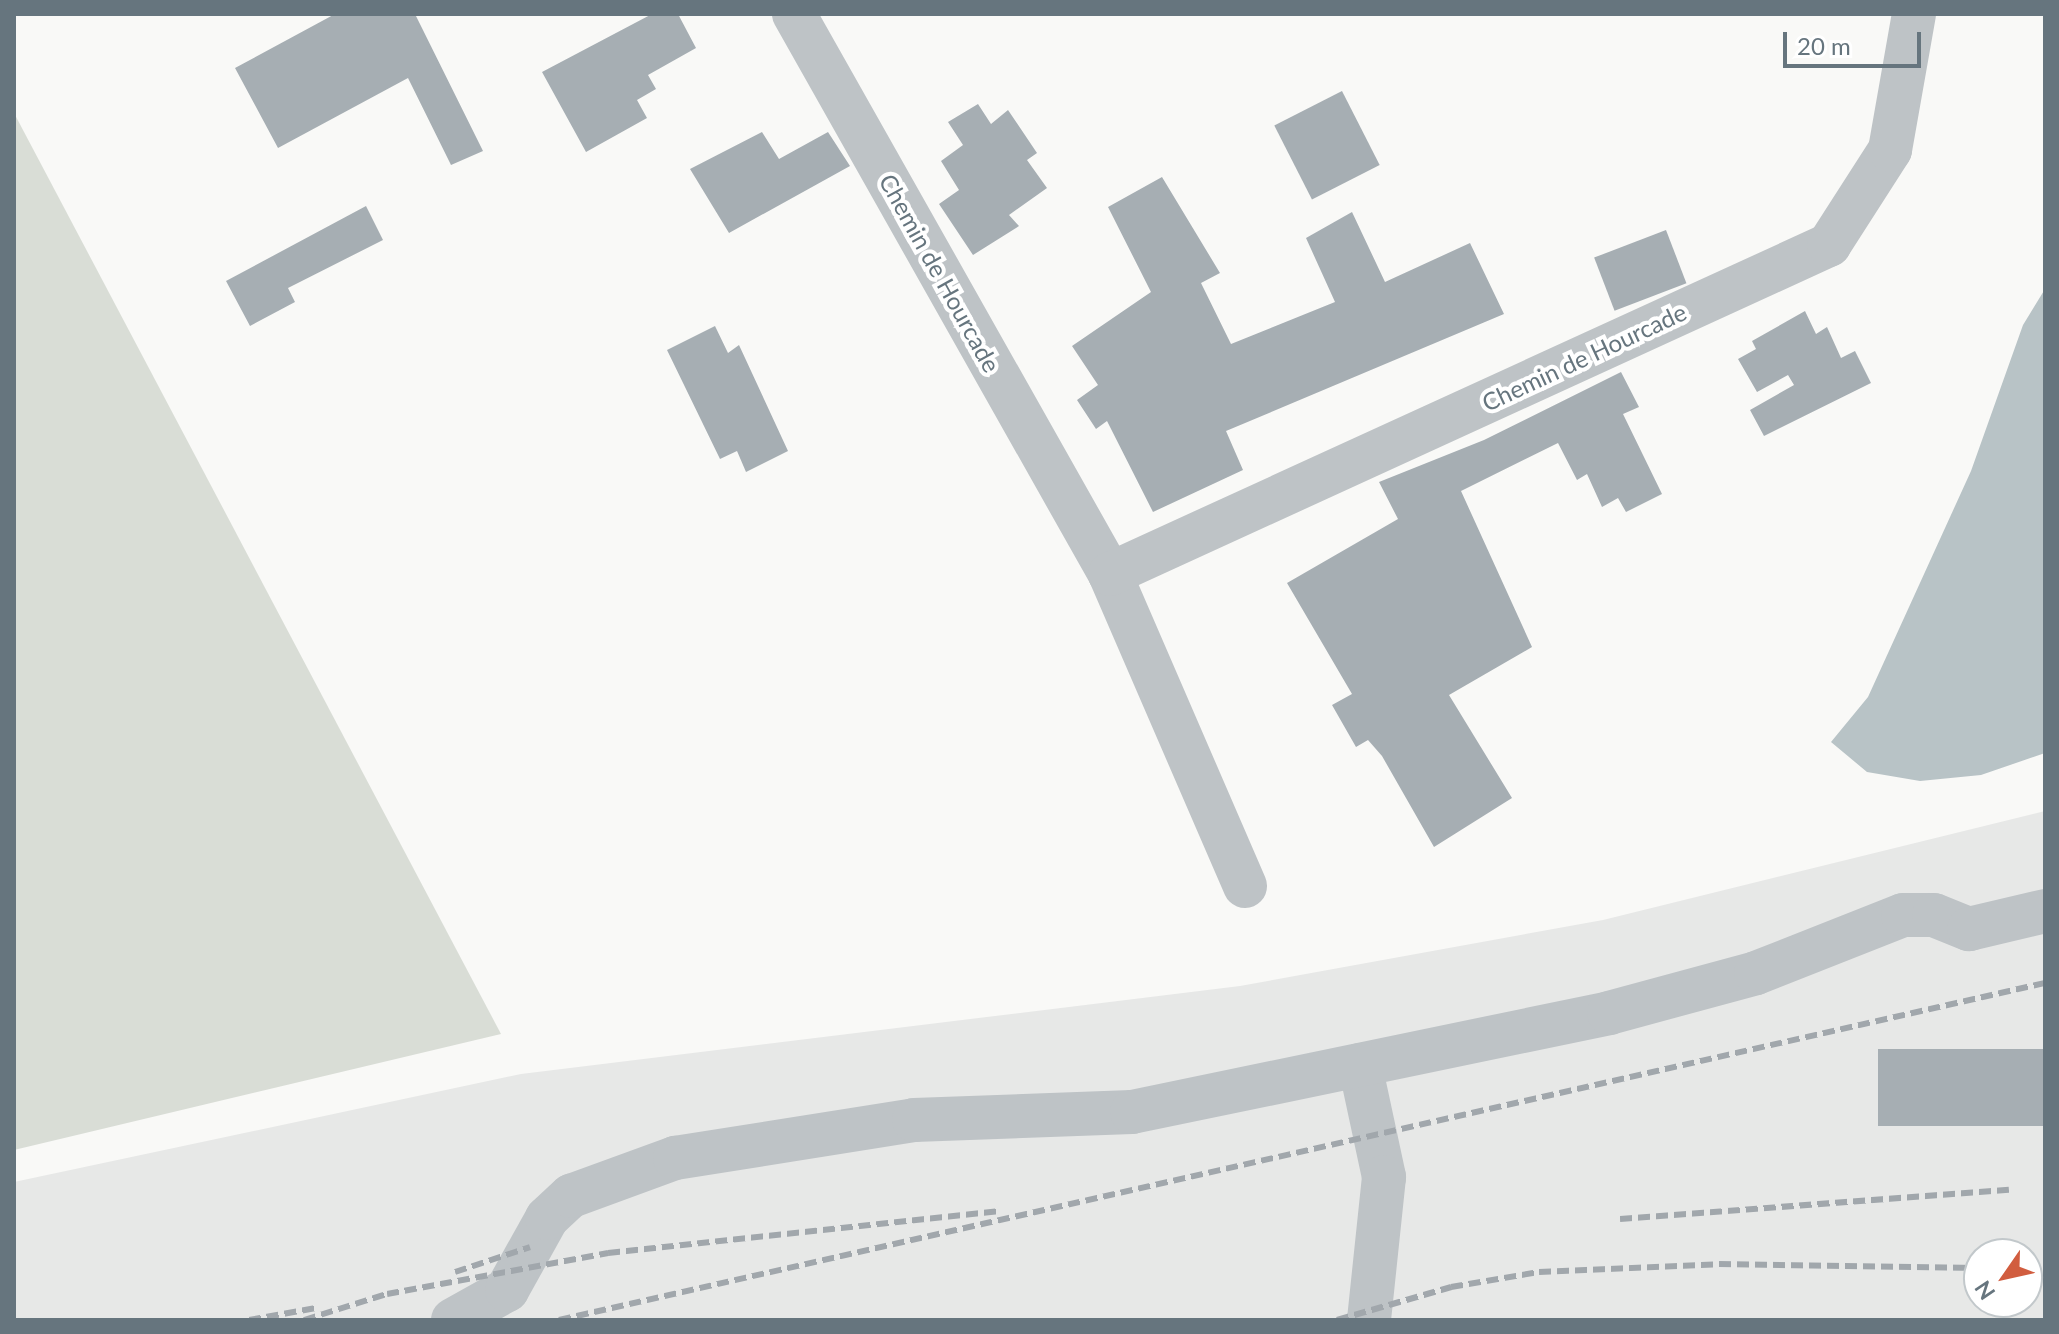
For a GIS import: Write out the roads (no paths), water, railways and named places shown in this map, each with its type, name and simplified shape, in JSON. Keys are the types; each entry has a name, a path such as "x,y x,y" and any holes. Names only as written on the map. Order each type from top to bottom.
{"street":[{"name":"Chemin de Hourcade","path":"794,14 1110,574 1245,886"},
{"name":"Chemin de Hourcade","path":"1110,574 1829,245 1890,150 1914,14"},
{"path":"453,1320 507,1290 547,1218 571,1196 623,1172 914,1120 1132,1112 1360,1065 1756,973 1903,915 1934,915 1969,929 2045,911"},
{"path":"1360,1065 1384,1177 1369,1320"}],"railway":[{"path":"559,1320 2045,983"},
{"path":"1620,1219 2009,1190"},
{"path":"304,1320 387,1294 608,1253 998,1211"},
{"path":"455,1272 530,1247"},
{"path":"1337,1320 1451,1287 1539,1272 1719,1264 1963,1268"},
{"path":"249,1320 316,1308"}]}
